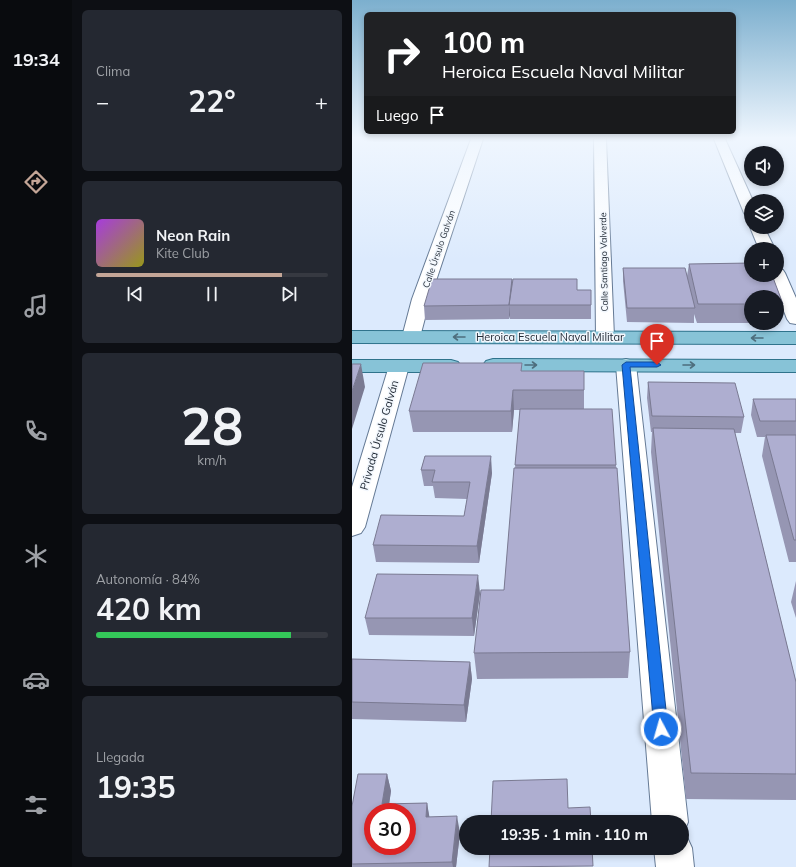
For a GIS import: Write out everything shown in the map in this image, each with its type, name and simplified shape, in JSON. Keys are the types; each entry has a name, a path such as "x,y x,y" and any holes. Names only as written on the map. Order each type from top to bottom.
{"main road":[{"name":"Heroica Escuela Naval Militar","path":"352,337 796,338"},
{"path":"352,366 796,366"}],"street":[{"name":"Calle Úrsulo Galván","path":"411,337 421,299 463,179"},
{"name":"Calle Santiago Valverde","path":"601,179 605,337"},
{"path":"736,179 744,197"},
{"path":"781,282 796,319"},
{"path":"626,365 669,815"},
{"name":"Privada Úrsulo Galván","path":"352,527 399,366"},
{"path":"674,855 675,867"}],"building":[{"path":"744,263 744,282 775,282 778,290 744,290 744,304 698,304 689,264"},
{"path":"623,268 685,268 695,308 627,308"},
{"path":"432,279 512,279 509,305 424,306"},
{"path":"513,279 577,279 577,290 591,290 591,305 509,305"},
{"path":"423,363 522,363 521,371 584,371 584,390 513,390 511,411 409,411"},
{"path":"352,364 361,364 352,391"},
{"path":"648,382 735,383 744,417 652,416"},
{"path":"753,399 796,399 796,421 760,421"},
{"path":"520,409 612,409 616,465 515,465"},
{"path":"653,428 734,429 796,682 796,774 691,773"},
{"path":"766,435 796,435 796,540 794,540"},
{"path":"425,456 491,456 477,546 373,545 381,515 464,516 470,482 432,482 435,470 421,470"},
{"path":"514,468 617,468 630,652 474,653 481,590 504,590"},
{"path":"377,574 478,575 472,618 365,618"},
{"path":"352,659 470,662 464,705 352,702"},
{"path":"358,774 387,774 382,803 364,803 364,855 416,855 416,803 427,803 426,817 457,816 452,862 352,864 352,806"},
{"path":"567,779 568,808 590,807 591,815 491,815 493,781"},
{"path":"490,855 592,855 593,866 489,867"}],"route":[{"path":"657,365 626,365 627,389 661,729"}]}
